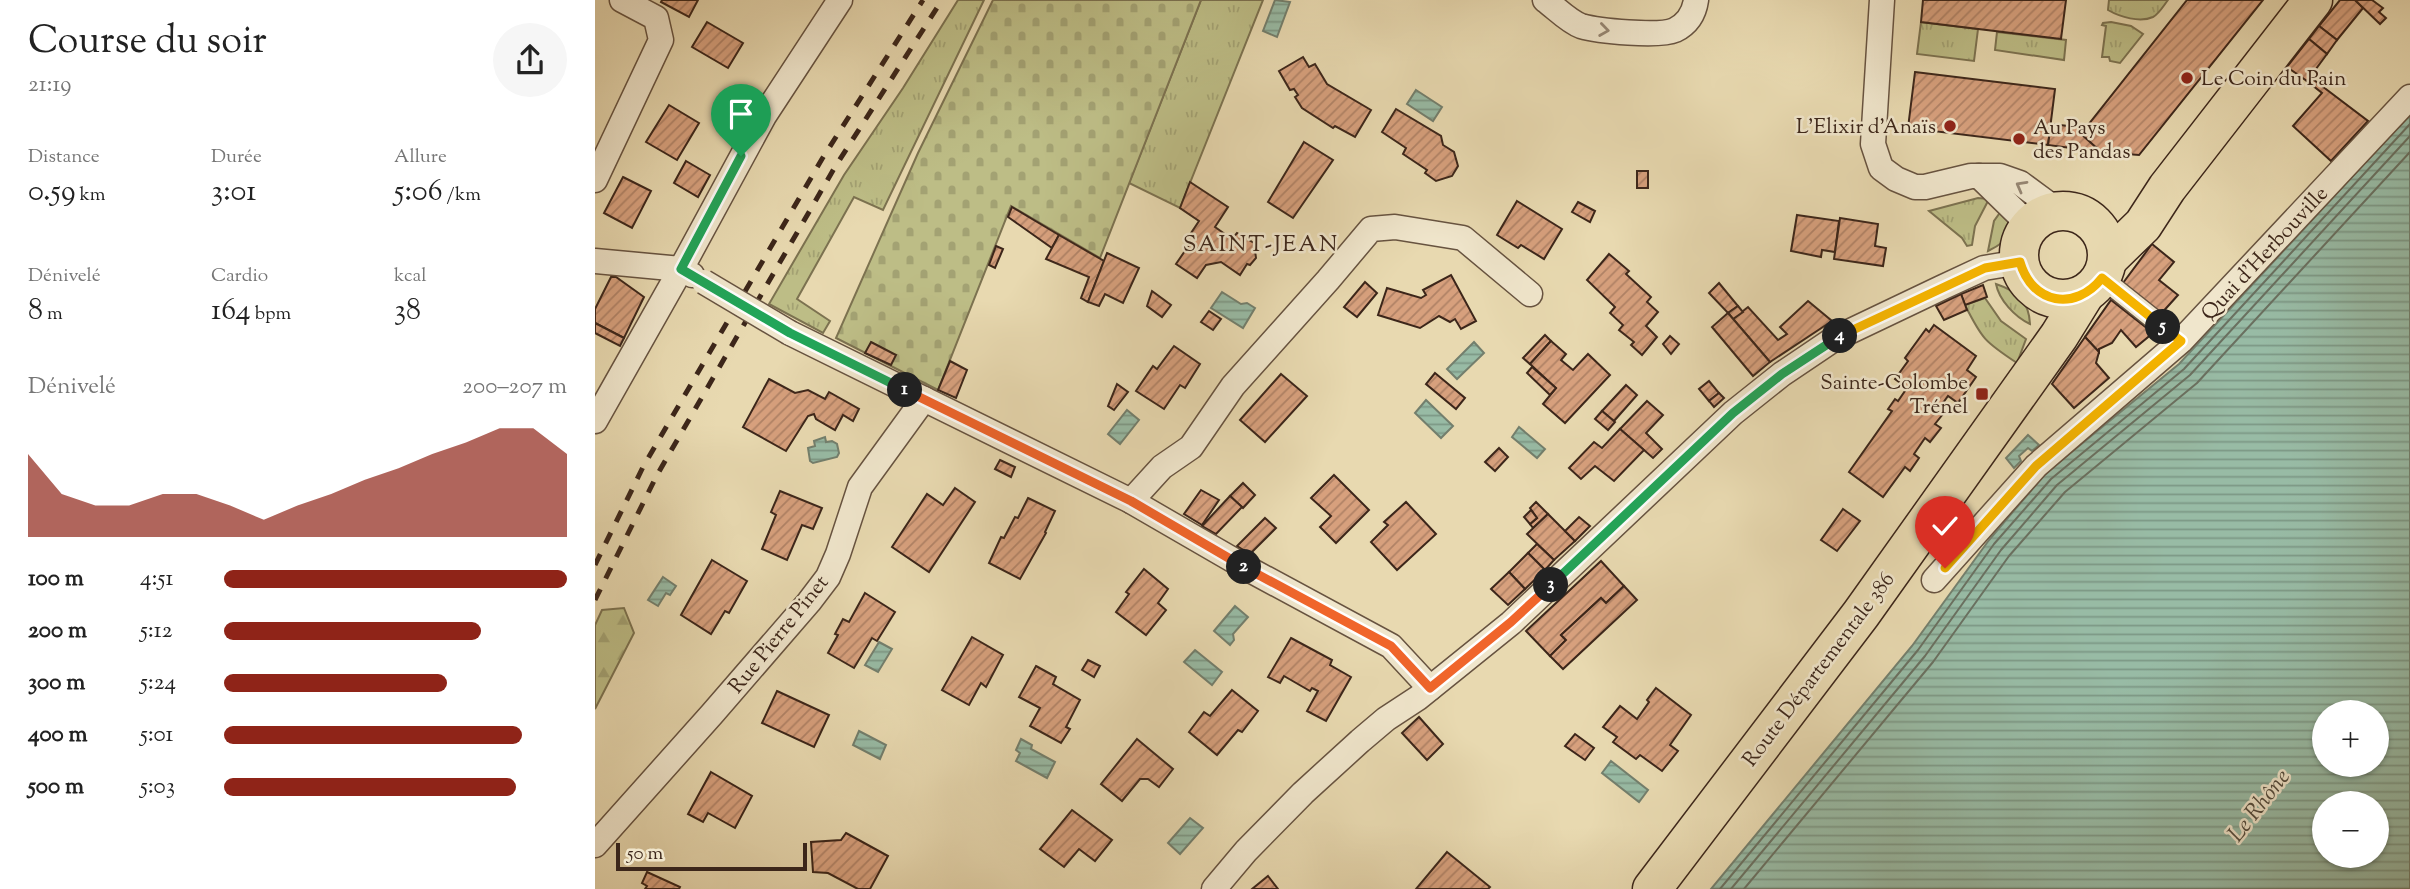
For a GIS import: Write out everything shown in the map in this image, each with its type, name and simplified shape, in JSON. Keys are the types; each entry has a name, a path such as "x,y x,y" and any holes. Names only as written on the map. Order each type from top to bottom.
{"main road":[{"name":"Route Départementale 386","path":"1652,889 1861,614 2098,277 2143,225 2167,188 2313,0"},
{"name":"Route Départementale 386","path":"2029,376 2037,332 2045,242 2132,206 2167,188"},
{"path":"2103,235 2098,277 2073,299 2046,296 2045,242 2103,235"}],"street":[{"path":"595,180 661,40 656,18 622,0"},
{"path":"595,421 764,116 840,0"},
{"path":"1545,0 1579,25 1605,31 1654,33 1672,32 1684,25 1692,16 1696,0"},
{"path":"1882,0 1873,144 1881,169 1915,187 1979,176 2000,176 2020,183 2045,242"},
{"name":"Quai d'Herbouville","path":"1934,580 2036,466 2181,341 2410,97"},
{"path":"1979,176 2045,242"},
{"path":"1131,501 1162,467 1191,447 1233,386 1371,229 1395,227 1463,238 1531,294"},
{"path":"1214,889 1246,851 1303,793 1386,719 1430,688 1511,622 1733,413 1782,374 1834,339 2045,242"},
{"path":"595,261 681,269 790,333 1131,501 1252,571 1391,646 1430,688"},
{"path":"2098,277 2181,341"},
{"name":"Rue Pierre Pinet","path":"595,845 828,577 860,487 924,399"}],"green space":[{"path":"958,0 984,0 883,210 854,197 797,299 830,321 823,333 769,304 844,175"},
{"path":"993,0 1201,0 1100,258 1011,206 938,390 836,338 918,153"},
{"path":"1201,0 1263,0 1180,208 1129,183"},
{"path":"2109,0 2168,0 2155,16 2136,19 2108,10"},
{"path":"1921,22 1978,29 1974,61 1917,54"},
{"path":"2111,22 2131,26 2143,34 2120,63 2110,61 2109,57 2102,57 2106,26 2102,25"},
{"path":"1997,32 2066,40 2064,60 1995,50"},
{"path":"1978,198 1989,199 1975,226 1972,245 1967,246 1962,238 1929,211"},
{"path":"2004,207 2009,222 2009,234 1988,251 1994,221"},
{"path":"1996,284 2021,298 2030,324 2009,307 2000,296"},
{"path":"1985,298 2001,321 2026,339 2017,363 1985,339 1965,305"},
{"path":"624,608 634,633 595,709 595,625 602,610"}],"water":[{"path":"1275,0 1290,2 1277,37 1263,31"},
{"path":"1416,90 1442,107 1433,121 1407,104"},
{"name":"Le Rhône","path":"2410,114 2410,889 1711,889 1912,646 1989,540 2046,473 2179,364"},
{"path":"1222,292 1241,304 1247,303 1255,308 1243,328 1211,308"},
{"path":"1474,342 1484,353 1457,379 1447,369"},
{"path":"1426,400 1453,426 1441,438 1415,413"},
{"path":"1127,410 1139,420 1120,444 1108,434"},
{"path":"1519,427 1545,449 1537,458 1512,437"},
{"path":"2028,435 2039,445 2032,451 2028,448 2019,456 2021,461 2014,468 2006,458"},
{"path":"825,437 826,442 837,444 839,453 837,457 813,463 810,461 808,448 815,446 814,441"},
{"path":"663,577 676,586 670,595 666,593 658,606 648,600"},
{"path":"1235,606 1248,617 1233,634 1234,640 1230,645 1214,631"},
{"path":"879,642 892,649 878,672 865,665"},
{"path":"1195,650 1222,672 1212,685 1184,662"},
{"path":"859,731 886,745 880,759 853,745"},
{"path":"1021,739 1032,745 1031,749 1055,762 1047,778 1016,761 1020,753 1016,750"},
{"path":"1611,761 1648,790 1639,802 1602,773"},
{"path":"1190,818 1203,828 1180,854 1168,843"}],"building":[{"path":"698,0 689,17 661,2"},
{"path":"1923,0 2066,0 2061,39 1921,22"},
{"path":"2187,0 2263,0 2139,155 2101,152 2081,134"},
{"path":"2340,0 2355,0 2363,8 2337,40 2319,26"},
{"path":"2355,0 2372,0 2383,8 2379,12 2386,18 2380,24"},
{"path":"707,22 743,43 728,68 692,47"},
{"path":"2319,26 2337,40 2327,54 2309,39"},
{"path":"2309,39 2327,54 2307,81 2287,67"},
{"path":"1303,57 1309,67 1315,64 1327,84 1371,110 1355,137 1335,126 1333,128 1302,108 1295,97 1298,95 1294,89 1290,90 1279,71"},
{"path":"1915,72 2055,89 2048,145 1908,128"},
{"path":"2310,77 2368,121 2331,161 2293,126 2322,93 2307,81"},
{"path":"669,105 699,123 677,160 646,142"},
{"path":"1396,109 1441,136 1443,145 1454,152 1458,166 1452,176 1436,181 1425,173 1427,170 1403,154 1406,148 1382,132"},
{"path":"2051,124 2086,128 2081,134 2101,152 2048,145"},
{"path":"1304,142 1333,160 1293,218 1268,202"},
{"path":"686,161 710,175 698,197 674,183"},
{"path":"1637,171 1648,171 1648,188 1637,188"},
{"path":"623,177 651,191 632,228 604,213"},
{"path":"1190,182 1228,207 1215,227 1232,239 1237,233 1254,243 1256,258 1250,265 1247,264 1240,275 1221,262 1206,265 1197,278 1176,264 1189,245 1185,242 1199,221 1180,208"},
{"path":"1517,201 1562,229 1544,259 1497,235"},
{"path":"1578,202 1595,211 1590,222 1572,212"},
{"path":"1012,207 1059,235 1052,248 1008,217"},
{"path":"1797,215 1839,221 1835,252 1822,250 1821,257 1791,251"},
{"path":"1840,218 1878,224 1875,246 1886,248 1883,266 1834,259"},
{"path":"1059,235 1104,261 1088,302 1081,298 1089,277 1046,259"},
{"path":"2152,244 2174,262 2159,280 2178,295 2160,315 2123,283"},
{"path":"996,246 1003,249 995,268 989,265"},
{"path":"1107,253 1139,268 1123,303 1105,294 1099,306 1088,302"},
{"path":"1609,254 1629,271 1626,274 1651,297 1647,302 1658,312 1646,326 1657,337 1642,355 1631,345 1634,342 1619,330 1623,325 1610,313 1615,307 1587,280"},
{"path":"1451,275 1476,321 1461,329 1455,319 1450,322 1439,316 1420,328 1378,315 1387,288 1421,298 1426,295 1423,290"},
{"path":"611,277 616,277 644,297 624,338 595,323 595,309"},
{"path":"1365,282 1377,293 1357,317 1344,307"},
{"path":"1719,283 1738,306 1728,313 1709,293"},
{"path":"1983,285 1987,297 1965,305 1961,294"},
{"path":"1152,291 1171,305 1162,317 1147,306"},
{"path":"1961,294 1967,310 1944,320 1936,306"},
{"path":"2111,300 2153,333 2136,347 2121,330 2112,343 2099,349 2099,352 2085,337"},
{"path":"1808,301 1832,321 1770,362 1733,319 1748,307 1778,340 1787,334 1780,327"},
{"path":"1738,306 1743,312 1733,319 1728,313"},
{"path":"1209,311 1221,319 1213,330 1201,322"},
{"path":"1728,313 1770,362 1753,376 1712,327"},
{"path":"595,323 624,338 620,346 595,333"},
{"path":"1934,325 1976,356 1967,370 1976,377 1958,403 1948,396 1938,410 1943,414 1935,424 1941,428 1930,442 1925,438 1914,454 1919,458 1910,471 1905,467 1883,497 1849,472 1892,411 1888,409 1907,388 1895,379 1908,361 1905,358 1926,329 1929,332"},
{"path":"1545,335 1551,341 1530,364 1523,358"},
{"path":"1670,336 1679,344 1671,354 1663,344"},
{"path":"2085,337 2099,352 2096,363 2109,378 2074,408 2052,384"},
{"path":"1551,341 1566,354 1561,360 1573,370 1588,354 1610,375 1565,423 1543,404 1556,388 1530,364"},
{"path":"871,342 896,355 891,365 865,353"},
{"path":"1174,346 1200,364 1185,388 1180,385 1164,409 1136,391 1153,366 1157,369"},
{"path":"950,361 967,370 956,398 938,390"},
{"path":"1532,367 1556,388 1550,395 1527,373"},
{"path":"1435,373 1465,398 1456,409 1426,384"},
{"path":"1281,374 1307,396 1265,442 1240,420"},
{"path":"769,379 795,393 808,390 825,399 829,392 859,409 853,421 843,415 835,430 816,419 814,414 808,416 786,451 743,427"},
{"path":"1709,381 1719,393 1709,401 1699,389"},
{"path":"1117,384 1128,392 1114,410 1108,406"},
{"path":"1626,385 1637,395 1614,421 1602,411"},
{"path":"1719,393 1724,398 1714,407 1709,401"},
{"path":"1647,401 1663,415 1646,433 1662,449 1653,458 1620,429"},
{"path":"1602,411 1615,422 1608,430 1595,419"},
{"path":"1620,429 1644,450 1614,481 1595,466 1581,479 1569,468 1594,442 1602,448"},
{"path":"1499,448 1508,457 1495,471 1485,462"},
{"path":"1000,460 1015,467 1011,477 995,469"},
{"path":"1334,475 1369,510 1336,543 1320,527 1331,516 1311,498"},
{"path":"1243,483 1255,495 1243,508 1230,496"},
{"path":"955,488 975,502 929,572 892,547 927,494 943,505"},
{"path":"1201,490 1219,500 1202,525 1184,514"},
{"path":"780,491 822,508 813,529 802,525 787,560 762,549 776,515 771,512"},
{"path":"1230,496 1242,507 1216,534 1202,526"},
{"path":"1028,498 1055,511 1020,579 989,563 1001,537 1004,538 1015,517 1018,518"},
{"path":"1406,502 1436,534 1397,570 1371,542 1388,525 1384,522"},
{"path":"1536,502 1548,514 1533,528 1530,524 1537,518 1530,508"},
{"path":"1843,509 1860,521 1837,551 1821,540"},
{"path":"1531,510 1537,518 1530,524 1524,517"},
{"path":"1963,512 1969,514 1969,526 1963,528 1957,526 1955,520 1957,514"},
{"path":"1548,514 1575,541 1554,560 1527,534"},
{"path":"1579,517 1590,526 1575,541 1565,531"},
{"path":"1265,518 1276,528 1250,554 1237,546"},
{"path":"1537,544 1554,560 1545,570 1528,553"},
{"path":"1528,553 1545,570 1525,589 1509,572"},
{"path":"712,560 747,581 729,613 725,611 711,634 681,615"},
{"path":"1601,561 1624,586 1606,603 1601,598 1561,635 1566,640 1550,656 1526,631"},
{"path":"1144,569 1168,589 1158,603 1166,610 1146,635 1116,612 1129,594 1126,592"},
{"path":"1509,572 1525,589 1508,605 1491,589"},
{"path":"1624,586 1637,600 1563,669 1550,656 1566,640 1561,635 1601,598 1606,603"},
{"path":"865,593 895,612 877,641 872,638 854,668 828,653 843,619 849,622"},
{"path":"972,637 1003,655 986,687 981,683 969,705 942,690"},
{"path":"1291,638 1332,660 1330,665 1351,677 1326,721 1307,711 1318,691 1312,688 1310,691 1284,676 1280,683 1268,677"},
{"path":"1088,660 1100,666 1094,677 1082,670"},
{"path":"1036,666 1056,677 1053,684 1080,700 1066,727 1070,729 1061,743 1030,726 1040,708 1019,697"},
{"path":"1656,688 1691,715 1670,745 1678,751 1662,771 1640,755 1636,759 1613,742 1617,737 1603,727 1620,706 1637,719"},
{"path":"1232,690 1258,711 1242,732 1238,730 1217,755 1189,732 1204,712 1210,716"},
{"path":"777,691 829,715 814,747 762,723"},
{"path":"1419,717 1443,744 1427,760 1402,733"},
{"path":"1575,734 1594,748 1585,760 1565,746"},
{"path":"1137,739 1173,769 1159,787 1148,779 1140,779 1122,801 1101,784"},
{"path":"711,772 752,796 735,828 708,813 703,822 688,814"},
{"path":"1072,810 1112,840 1095,861 1079,849 1064,867 1040,849"},
{"path":"846,833 888,856 870,889 858,889 828,873 813,872 811,842 841,840"},
{"path":"1447,852 1490,887 1416,889"},
{"path":"647,872 680,887 645,889 647,886 642,883"},
{"path":"1268,876 1278,889 1252,889"}],"railway":[{"path":"595,565 643,467 822,159 923,0"},
{"path":"595,600 657,475 835,167 942,0"}],"place":[{"name":"Le Coin du Pain","path":"2187,78"},
{"name":"L'Elixir d'Anaïs","path":"1950,126"},
{"name":"Au Pays des Pandas","path":"2019,139"},
{"name":"Sainte-Colombe Trénel","path":"1982,394"}],"district":[{"name":"SAINT-JEAN","path":"1261,243"}],"route":[{"path":"741,156 681,269 790,333 1131,501 1252,571 1391,646 1430,688 1511,622 1733,413 1782,374 1834,339 1985,268 2020,262 2022,272 2034,289 2059,299 2073,299 2085,294 2102,278 2181,341 2036,466 1945,568"}]}
